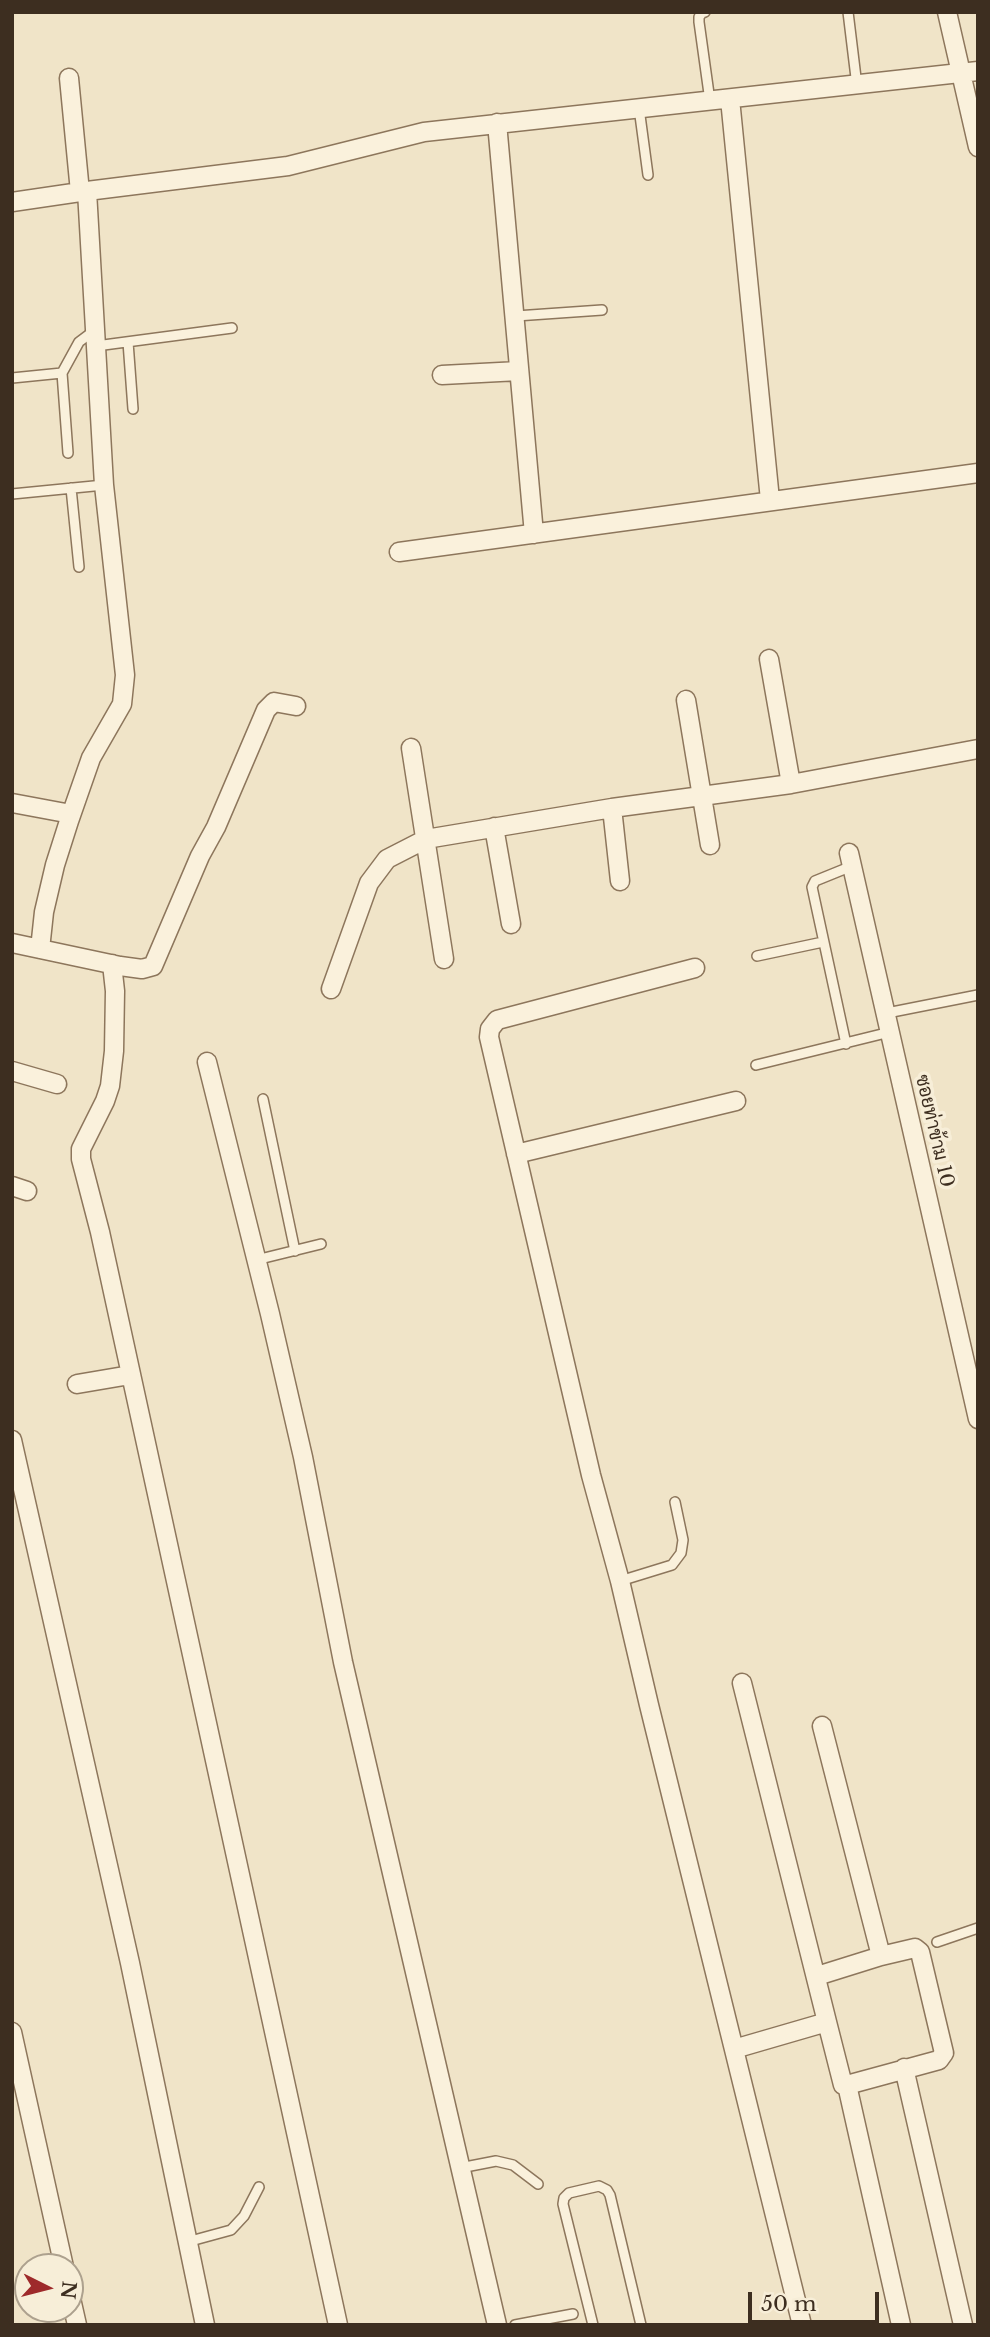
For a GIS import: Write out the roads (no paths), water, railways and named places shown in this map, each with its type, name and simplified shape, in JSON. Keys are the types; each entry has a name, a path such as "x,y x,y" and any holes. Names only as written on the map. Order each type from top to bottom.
{"street":[{"path":"947,12 969,72 978,147"},
{"path":"12,202 288,166 424,132 969,72"},
{"path":"40,949 44,912 55,865 91,758 122,704 125,675 104,485 83,192 69,78"},
{"path":"730,99 771,500"},
{"path":"497,123 534,534"},
{"path":"442,375 519,371"},
{"path":"399,552 978,472"},
{"path":"769,659 791,784"},
{"path":"686,700 710,845"},
{"path":"12,943 112,964 142,969 153,967 266,710 274,702 296,706"},
{"path":"411,748 444,959"},
{"path":"331,989 369,883 387,859 426,839 612,808 791,784 978,749"},
{"path":"12,803 71,814"},
{"path":"612,808 620,880"},
{"path":"494,827 511,924"},
{"name":"ซอยท่าข้าม 10","path":"851,860 978,1419"},
{"path":"112,964 115,984 114,1051 110,1086 81,1149 81,1159 100,1232 338,2325"},
{"path":"695,968 494,1023 489,1037 592,1475 802,2325"},
{"path":"207,1062 303,1457 343,1662 497,2325"},
{"path":"12,1071 57,1084"},
{"path":"516,1154 736,1101"},
{"path":"77,1384 130,1375"},
{"path":"12,1440 130,1963 205,2325"},
{"path":"743,1683 843,2084 847,2085 901,2325"},
{"path":"822,1726 881,1956"},
{"path":"817,1976 915,1948 920,1952 944,2053 939,2060 847,2085"},
{"path":"734,2049 827,2022"},
{"path":"12,2032 61,2253"},
{"path":"904,2068 963,2325"}],"lane":[{"path":"705,12 699,17 699,22 710,102"},
{"path":"848,12 857,86"},
{"path":"639,108 648,174"},
{"path":"516,316 602,310"},
{"path":"68,453 62,373 79,342 95,338 128,342 232,328"},
{"path":"128,342 134,409"},
{"path":"12,378 62,373"},
{"path":"12,494 104,485"},
{"path":"71,488 79,567"},
{"path":"846,1044 812,887 814,881 851,860"},
{"path":"757,956 823,942"},
{"path":"887,1013 978,995"},
{"path":"756,1065 890,1032"},
{"path":"263,1098 295,1251"},
{"path":"256,1260 320,1244"},
{"path":"620,1580 672,1565 681,1553 683,1541 674,1502"},
{"path":"937,1942 978,1928"},
{"path":"459,2168 496,2161 513,2165 538,2184"},
{"path":"593,2325 563,2204 569,2193 598,2186 610,2194 641,2325"},
{"path":"187,2242 231,2230 244,2216 259,2187"},
{"path":"515,2325 573,2314"}]}
